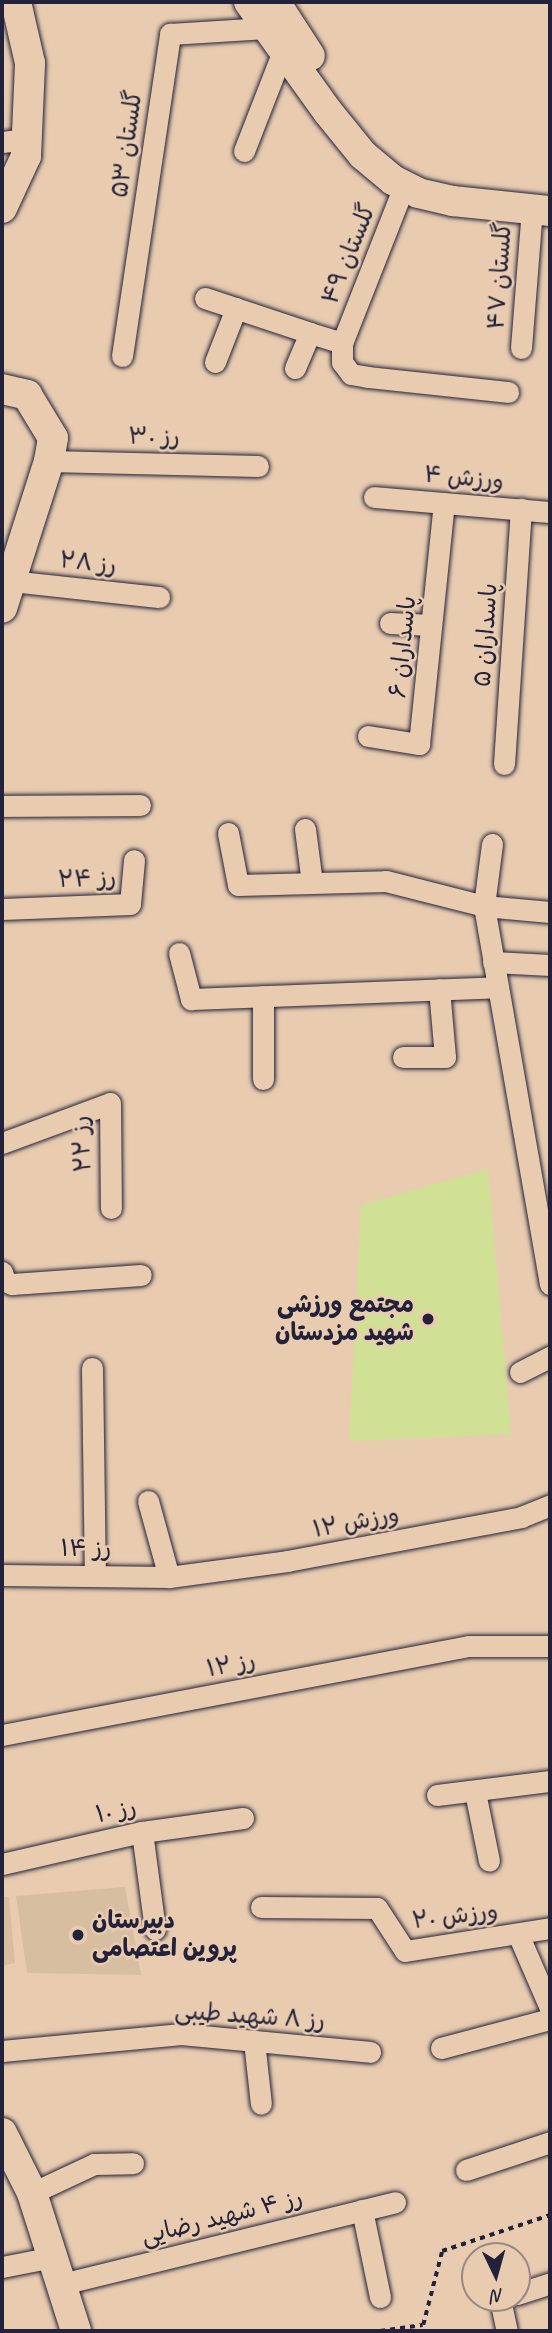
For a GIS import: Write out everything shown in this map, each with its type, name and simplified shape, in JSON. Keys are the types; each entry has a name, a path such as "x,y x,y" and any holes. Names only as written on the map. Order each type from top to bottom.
{"main road":[{"path":"2,208 26,156 14,140 30,63 16,2"},
{"path":"248,2 329,83 379,142 400,162 428,177 544,204"},
{"path":"275,27 363,155 404,186 418,193 453,201 544,204"},
{"path":"2,389 27,395 54,438 49,461 5,594"},
{"path":"2,2133 32,2193 76,2331"}],"street":[{"path":"244,151 275,27"},
{"name":"گلستان ۵۳","path":"122,356 170,34 275,27"},
{"name":"گلستان ۴۹","path":"342,343 404,186"},
{"name":"گلستان ۴۷","path":"521,348 544,204"},
{"path":"205,298 342,343 342,362 351,374 508,392"},
{"path":"215,362 236,308"},
{"path":"295,368 310,332"},
{"name":"رز ۳۰","path":"49,461 258,466"},
{"name":"ورزش ۴","path":"374,497 550,512"},
{"name":"پاسداران ۶","path":"368,736 419,744 444,503"},
{"name":"پاسداران ۵","path":"504,764 521,509"},
{"name":"رز ۲۸","path":"5,594 159,597"},
{"path":"390,623 432,625"},
{"path":"2,806 140,805"},
{"path":"305,829 312,883"},
{"path":"228,833 238,885 386,881 484,906 550,912"},
{"path":"492,844 484,906 550,1284"},
{"name":"رز ۲۴","path":"2,909 130,904 134,860"},
{"path":"179,953 191,999 498,986"},
{"path":"494,962 550,965"},
{"path":"403,1057 445,1057 439,989"},
{"path":"263,996 263,1079"},
{"name":"رز ۲۲","path":"2,1143 110,1103 111,1208"},
{"path":"2,1272 5,1281 12,1284 142,1275"},
{"path":"520,1372 550,1357"},
{"path":"92,1368 95,1575"},
{"path":"148,1501 169,1577"},
{"name":"ورزش ۱۲","path":"169,1577 314,1556 521,1517 550,1505"},
{"name":"رز ۱۴","path":"2,1576 169,1577"},
{"name":"رز ۱۲","path":"2,1735 469,1646 550,1646"},
{"path":"437,1796 550,1782"},
{"path":"475,1792 489,1861"},
{"name":"رز ۱۰","path":"2,1864 142,1832 243,1818"},
{"path":"142,1832 155,1929"},
{"name":"ورزش ۲۰","path":"261,1907 377,1908 405,1951 550,1928"},
{"path":"518,1934 550,2008"},
{"path":"442,2048 550,2019"},
{"name":"رز ۸ شهید طیبی","path":"2,2051 181,2034 369,2052"},
{"path":"254,2041 261,2104"},
{"path":"466,2170 550,2142"},
{"path":"32,2193 93,2164 133,2163"},
{"name":"رز ۴ شهید رضایی","path":"2,2267 58,2270 395,2202"},
{"path":"362,2210 380,2297"},
{"path":"531,2291 549,2287"},
{"path":"503,2312 507,2331"}],"path":[{"path":"380,2331 424,2325 442,2250 550,2215"}],"shaded area":[{"name":"دبیرستان پروین اعتصامی","path":"125,1887 141,1975 27,1973 16,1896"},
{"path":"2,1897 9,1897 15,1963 2,1966"}],"green space":[{"name":"مجتمع ورزشی شهید مزدستان","path":"488,1169 511,1434 349,1441 361,1205"}],"place":[{"name":"مجتمع ورزشی شهید مزدستان","path":"428,1319"},
{"name":"دبیرستان پروین اعتصامی","path":"78,1935"}]}
